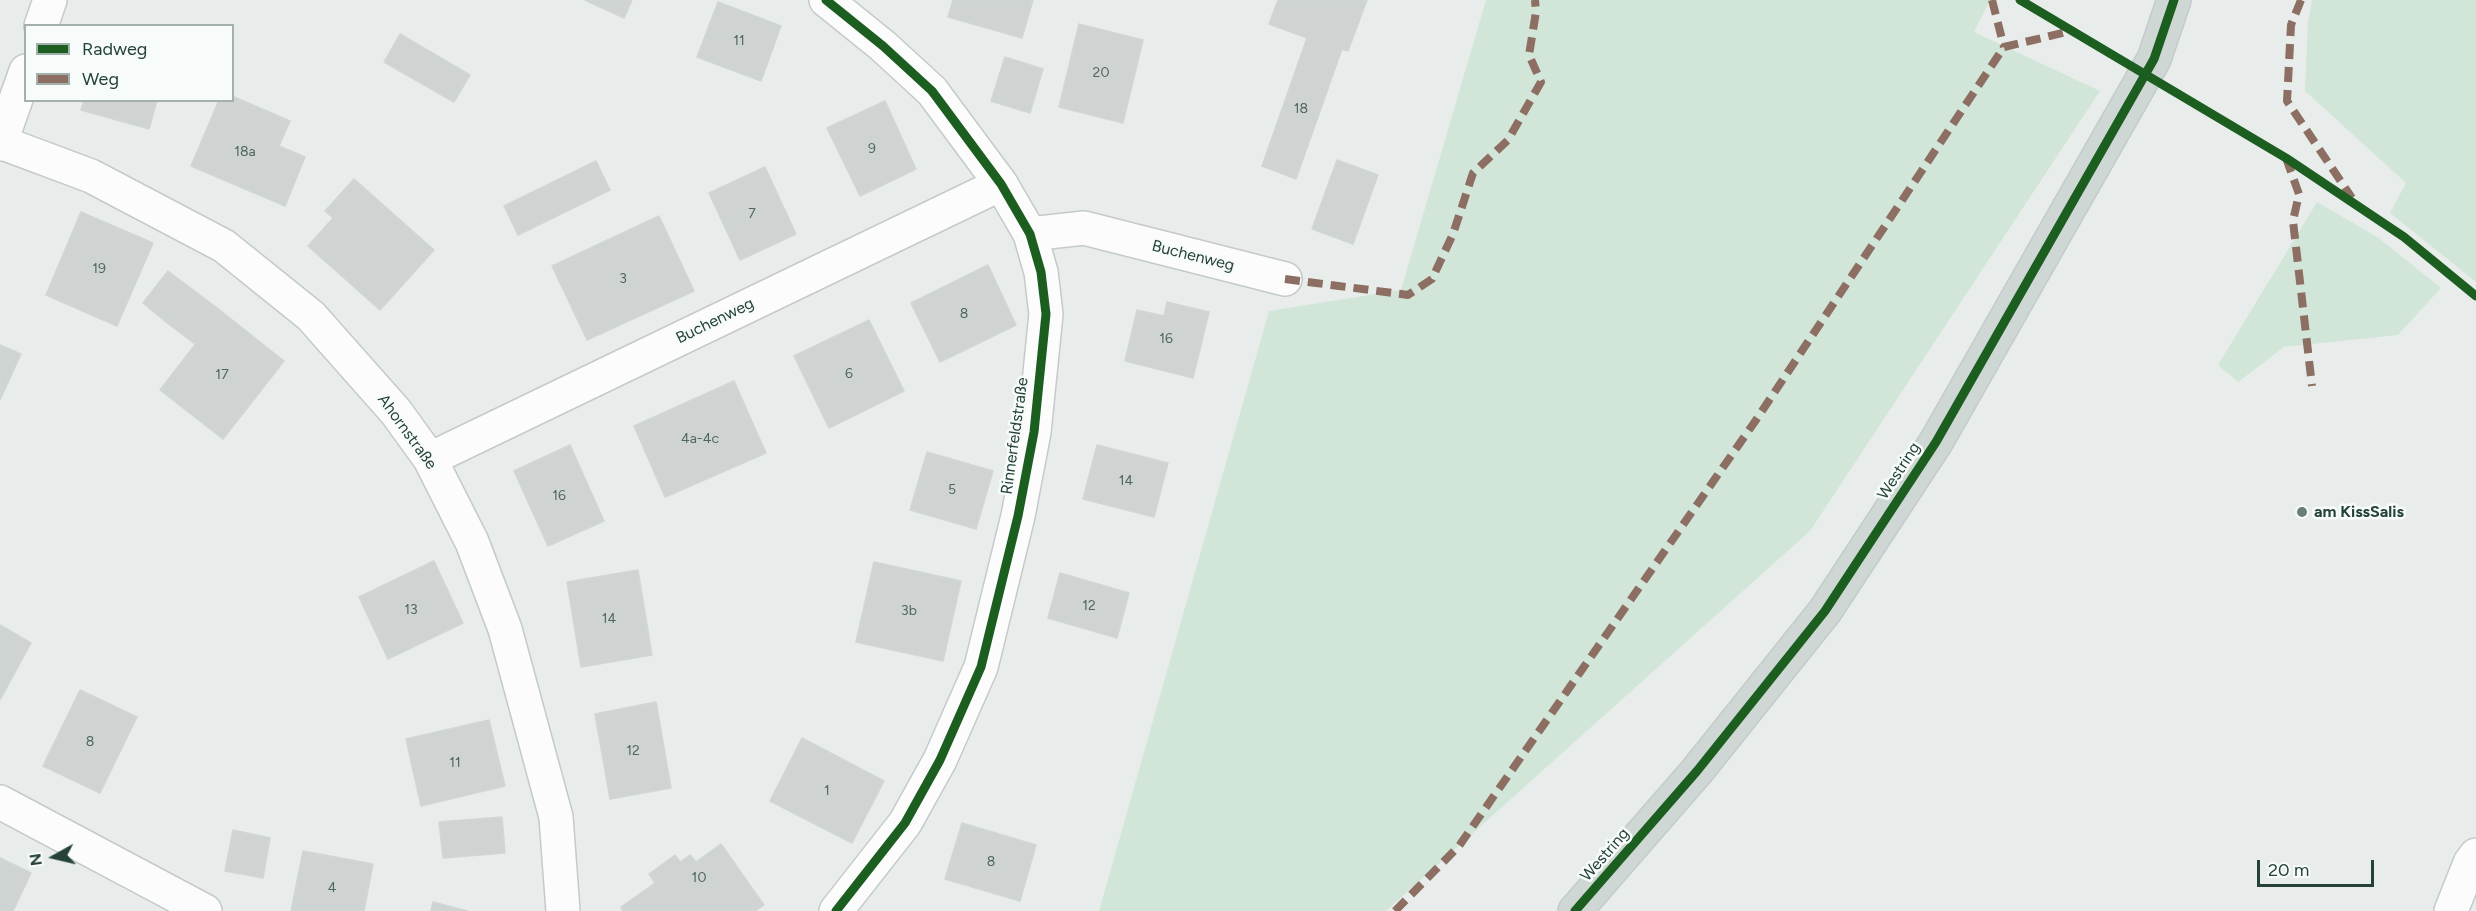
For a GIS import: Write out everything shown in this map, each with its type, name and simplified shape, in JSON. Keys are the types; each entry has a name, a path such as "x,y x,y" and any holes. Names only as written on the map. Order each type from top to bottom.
{"main road":[{"name":"Westring","path":"1575,911 1698,771 1825,611 1929,452 2154,59 2175,0"}],"street":[{"path":"42,24 50,0"},
{"name":"Rinnerfeldstraße","path":"826,0 883,46 932,91 1001,184 1030,234 1041,272 1046,314 1034,432 1018,516 981,666 940,760 905,823 836,911"},
{"path":"0,143 24,77"},
{"name":"Ahornstraße","path":"0,143 91,176 224,246 311,316 361,370 430,459 472,542 505,629 555,817 563,911"},
{"name":"Buchenweg","path":"430,459 1001,184"},
{"name":"Buchenweg","path":"1030,234 1084,228 1285,279"},
{"path":"0,802 205,911"},
{"path":"2451,911 2470,863 2476,855"}],"green space":[{"path":"1486,0 1990,0 1974,32 2100,91 1810,531 1386,911 1099,911 1269,311 1401,290"},
{"path":"2312,0 2476,0 2476,282 2390,213 2406,183 2305,91 2308,22"},
{"path":"2317,202 2379,238 2441,288 2398,335 2284,347 2238,382 2218,365"}],"building":[{"path":"585,0 632,0 624,18"},
{"path":"953,0 1033,0 1022,38 948,17"},
{"path":"1278,0 1367,0 1348,51 1342,49 1296,179 1262,166 1307,38 1269,24"},
{"path":"718,2 781,26 761,81 697,57"},
{"path":"1079,24 1143,40 1123,123 1059,107"},
{"path":"400,34 470,75 454,102 384,62"},
{"path":"1005,57 1043,69 1030,113 991,101"},
{"path":"234,97 290,121 279,146 305,157 285,206 191,166 218,102 234,102"},
{"path":"885,101 916,169 860,196 827,128"},
{"path":"83,102 156,102 149,129 81,110"},
{"path":"1337,160 1378,175 1353,244 1312,229"},
{"path":"596,161 610,190 518,235 504,206"},
{"path":"765,167 796,234 740,260 709,193"},
{"path":"354,179 434,250 380,310 308,246 333,218 325,211"},
{"path":"81,212 153,243 117,326 46,295"},
{"path":"659,216 694,291 587,340 552,266"},
{"path":"988,265 1016,325 940,362 911,303"},
{"path":"168,271 192,289 166,322 143,303"},
{"path":"192,289 221,311 195,344 166,322"},
{"path":"1167,302 1209,312 1193,378 1125,361 1137,310 1164,316"},
{"path":"221,311 284,361 223,439 160,390"},
{"path":"869,320 904,391 829,428 794,356"},
{"path":"0,345 21,354 0,400"},
{"path":"734,381 766,453 665,497 634,426"},
{"path":"570,445 604,521 548,546 514,471"},
{"path":"1097,445 1168,463 1154,517 1083,499"},
{"path":"927,452 993,471 976,529 910,510"},
{"path":"434,561 463,623 388,659 359,597"},
{"path":"874,562 961,581 943,661 856,642"},
{"path":"638,570 652,655 581,667 567,582"},
{"path":"1060,573 1129,593 1117,638 1048,618"},
{"path":"0,625 31,643 0,700"},
{"path":"80,690 137,717 100,793 43,766"},
{"path":"656,702 671,788 610,799 595,714"},
{"path":"489,720 505,786 421,806 406,739"},
{"path":"802,738 884,781 852,843 770,801"},
{"path":"502,817 505,853 443,858 439,822"},
{"path":"962,823 1036,845 1020,901 945,879"},
{"path":"233,830 270,838 263,878 225,871"},
{"path":"721,844 764,905 755,911 623,911 621,907 655,883 649,874 675,855 680,862 690,855 696,862"},
{"path":"303,851 373,864 364,911 291,911"},
{"path":"0,858 31,873 13,911 0,911"},
{"path":"433,902 467,911 431,911"}],"marked path":[{"path":"1285,279 1408,295 1432,279 1453,234 1473,173 1508,140 1541,82 1529,55 1536,12 1535,0"},
{"path":"1992,0 2004,47"},
{"path":"2301,0 2291,25 2287,101 2352,198"},
{"path":"1395,911 1459,846 1756,420 2004,47 2071,31"},
{"path":"2286,158 2299,194 2293,221 2312,386"}],"cycle path":[{"path":"826,0 883,46 932,91 1001,184 1030,234 1041,272 1046,314 1034,432 1018,516 981,667 940,760 905,823 836,911"},
{"path":"2020,0 2286,158 2404,237 2476,296"},
{"path":"1575,911 1697,771 1825,611 1936,442 2154,59 2174,0"}],"place":[{"name":"am KissSalis","path":"2302,512"}]}
